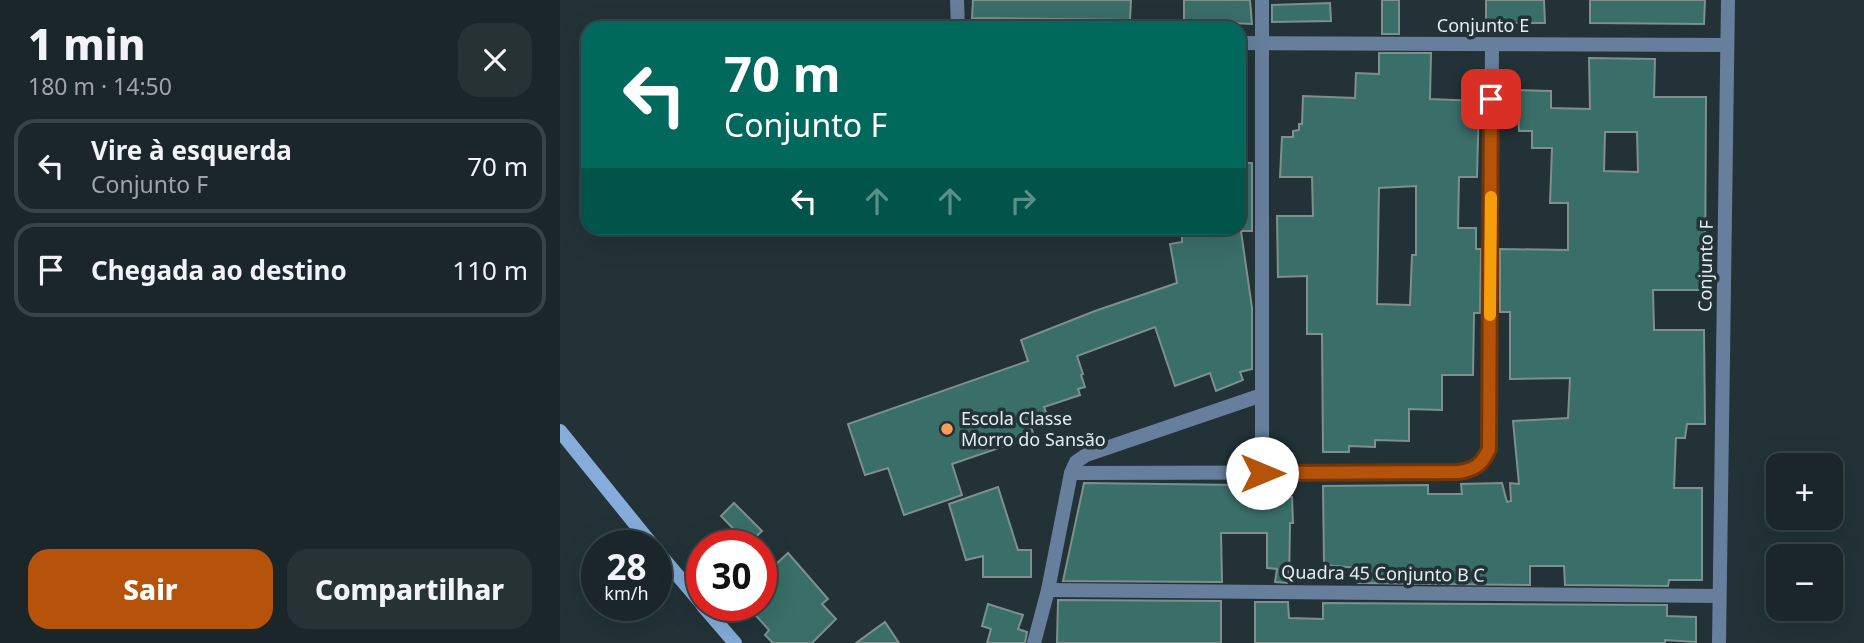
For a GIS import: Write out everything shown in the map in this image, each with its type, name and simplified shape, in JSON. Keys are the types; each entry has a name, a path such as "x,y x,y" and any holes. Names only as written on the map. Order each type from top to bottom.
{"street":[{"path":"957,0 958,21"},
{"path":"1262,0 1262,473"},
{"name":"Conjunto F","path":"1719,643 1728,0"},
{"name":"Conjunto E","path":"1246,43 1727,45"},
{"path":"1070,473 1458,472 1476,467 1484,461 1489,449 1492,45"},
{"path":"1034,643 1048,590 1070,473 1076,462 1086,455 1262,395"},
{"path":"560,432 640,530"},
{"path":"672,569 686,586"},
{"name":"Quadra 45 Conjunto B C","path":"1048,590 1718,597"},
{"path":"716,621 735,643"}],"building":[{"path":"973,0 1131,0 1130,20 972,18"},
{"path":"1184,0 1250,0 1252,24 1246,24 1246,21 1184,21"},
{"path":"1382,0 1399,0 1399,34 1382,34"},
{"path":"1486,0 1544,0 1545,23 1486,23"},
{"path":"1590,0 1705,0 1704,24 1590,23"},
{"path":"1330,3 1331,21 1272,22 1272,5"},
{"path":"1379,53 1431,53 1430,99 1479,101 1477,177 1459,177 1458,228 1476,228 1476,249 1481,249 1480,313 1474,313 1473,375 1442,375 1442,410 1409,409 1409,441 1375,440 1375,447 1349,446 1349,452 1323,452 1322,334 1307,334 1307,276 1278,277 1277,216 1313,216 1312,177 1280,177 1282,137 1293,137 1293,131 1299,130 1299,124 1302,124 1303,96 1355,98 1356,73 1379,74","holes":["1416,186 1416,255 1412,255 1410,305 1377,304 1379,188"]},
{"path":"1589,58 1655,59 1654,97 1706,97 1705,290 1653,290 1654,330 1704,330 1705,424 1687,424 1685,438 1676,438 1674,488 1702,488 1702,580 1669,580 1668,586 1565,585 1564,566 1530,566 1530,585 1358,583 1358,568 1324,565 1323,486 1428,485 1428,494 1462,494 1461,484 1502,483 1507,502 1511,501 1510,483 1519,484 1513,421 1568,418 1570,378 1510,379 1510,312 1500,312 1500,249 1568,250 1568,203 1550,203 1552,148 1532,148 1532,131 1519,131 1517,90 1551,91 1551,108 1590,109","holes":["1605,132 1637,132 1638,172 1604,171"]},
{"path":"1246,163 1252,163 1252,231 1246,231"},
{"path":"1182,235 1242,235 1252,308 1252,369 1240,372 1243,380 1216,391 1210,373 1175,386 1155,327 1077,356 1085,387 1078,389 1080,395 1044,407 1047,415 1029,421 1034,436 952,464 962,495 904,515 888,468 865,475 848,424 1028,361 1021,340 1177,283 1170,244 1182,242"},
{"path":"1084,483 1241,485 1241,489 1283,490 1286,498 1292,497 1289,583 1275,582 1277,569 1267,568 1267,533 1221,533 1222,582 1063,581"},
{"path":"998,487 1018,550 1031,550 1031,577 983,577 983,556 966,560 949,504"},
{"path":"734,503 761,530 734,530 721,516"},
{"path":"788,553 828,599 822,604 836,619 812,643 773,643 765,635 769,630 761,621 777,621 777,563"},
{"path":"1058,600 1221,601 1221,643 1057,643"},
{"path":"1255,602 1288,602 1289,618 1323,619 1323,603 1667,605 1667,616 1696,617 1696,642 1255,643"},
{"path":"988,604 1023,615 1018,629 1027,632 1025,643 987,643 991,629 982,626"},
{"path":"885,622 899,643 856,643"}],"slow traffic":[{"path":"1490,315 1491,197"}],"place":[{"name":"Escola Classe Morro do Sansão","path":"947,429"}],"route":[{"path":"1262,473 1458,472 1469,471 1484,461 1489,449 1491,99"}]}
